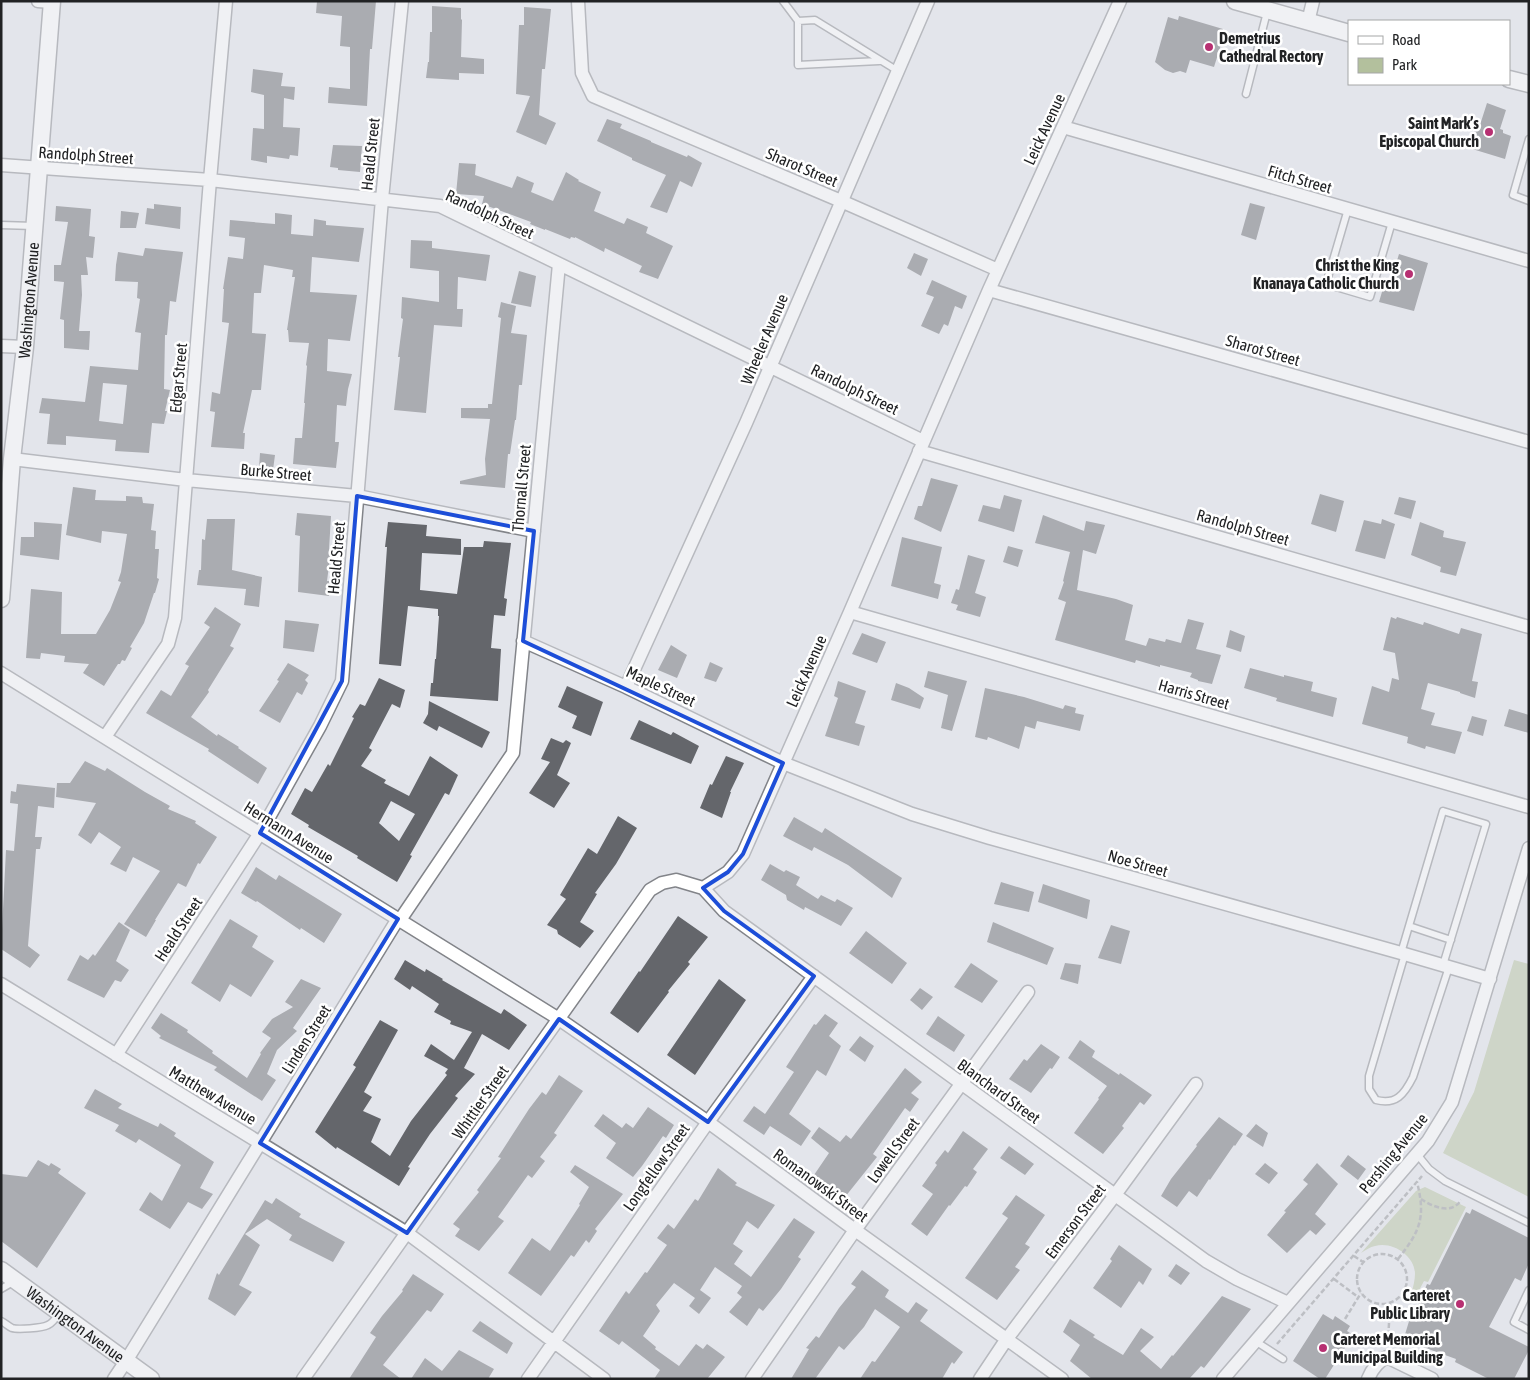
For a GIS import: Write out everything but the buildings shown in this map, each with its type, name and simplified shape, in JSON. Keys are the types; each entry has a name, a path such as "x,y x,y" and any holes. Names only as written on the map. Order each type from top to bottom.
{"street":[{"name":"Edgar Street","path":"105,737 168,644 175,618 226,1"},
{"name":"Heald Street","path":"116,1055 260,833 320,726 342,681 382,199 402,1"},
{"name":"Sharot Street","path":"578,1 582,73 593,96 998,270"},
{"name":"Wheeler Avenue","path":"626,687 770,366 928,1"},
{"name":"Leick Avenue","path":"703,888 728,872 743,854 989,290 1120,1"},
{"path":"1235,1 1348,33"},
{"path":"1308,22 1313,1"},
{"name":"Washington Avenue","path":"1,599 12,459 25,347 39,168 47,2"},
{"path":"1510,79 1529,84"},
{"name":"Fitch Street","path":"1063,127 1529,261"},
{"name":"Randolph Street","path":"1,165 210,180 440,206 770,366 921,446 1529,627"},
{"name":"Thornall Street","path":"516,716 559,264"},
{"name":"Sharot Street","path":"989,290 1529,442"},
{"path":"1,346 25,347"},
{"name":"Burke Street","path":"12,459 186,480 357,496 534,531"},
{"name":"Harris Street","path":"850,612 1529,807"},
{"name":"Maple Street","path":"523,641 626,687 783,763"},
{"name":"Hermann Avenue","path":"1,673 560,1019"},
{"name":"Linden Street","path":"114,1379 396,922 400,920 513,753 516,716"},
{"name":"Noe Street","path":"783,763 890,806 973,833 1490,979"},
{"name":"Pershing Avenue","path":"1223,1379 1428,1141 1452,1102 1529,848"},
{"name":"Whittier Street","path":"303,1379 650,890 662,883 676,880 703,888"},
{"name":"Blanchard Street","path":"703,888 724,911 1206,1261 1237,1279 1288,1302"},
{"name":"Longfellow Street","path":"528,1379 708,1122 814,976"},
{"name":"Matthew Avenue","path":"1,984 407,1233 604,1379"},
{"name":"Lowell Street","path":"752,1379 855,1230 1028,992"},
{"name":"Romanowski Street","path":"560,1019 708,1122 1062,1379"},
{"name":"Emerson Street","path":"980,1379 1006,1340 1196,1084"},
{"name":"Washington Avenue","path":"1,1270 8,1284 60,1313 151,1379"},
{"path":"1368,1379 1372,1370 1384,1359 1432,1379"}],"lane":[{"path":"782,1 798,21 798,65 879,60"},
{"path":"1246,94 1268,10"},
{"path":"798,21 815,20 898,71"},
{"path":"1529,139 1513,195 1529,201"},
{"path":"1348,209 1326,284 1344,290 1370,297 1392,222"},
{"path":"1,225 34,226"},
{"path":"1443,811 1486,824 1450,940 1446,966 1413,1077 1408,1088 1398,1098 1386,1102 1376,1100 1369,1089 1369,1076 1409,926 1443,811"},
{"path":"1409,926 1450,940"},
{"path":"1416,1153 1436,1175 1529,1223"},
{"path":"1529,1290 1514,1322 1529,1330"},
{"path":"1,1321 12,1328 37,1328 52,1323 60,1313"},
{"path":"1255,1341 1283,1359"}],"path":[{"path":"1271,1350 1422,1176"},
{"path":"1398,1259 1416,1234 1420,1220 1421,1199 1417,1182"},
{"path":"1421,1199 1436,1207 1450,1208 1459,1204 1466,1192"},
{"path":"1378,1254 1386,1254 1398,1259 1405,1269 1407,1277 1403,1293 1397,1299 1382,1304 1374,1303 1367,1299 1361,1293 1356,1278 1358,1269 1363,1262 1378,1254"},
{"path":"1354,1256 1363,1262"},
{"path":"1334,1279 1358,1297"},
{"path":"1345,1319 1361,1293"},
{"path":"1384,1359 1390,1302"}],"highlighted area":[{"path":"357,496 534,531 523,641 783,763 743,854 728,872 703,888 724,911 814,976 708,1122 559,1019 407,1233 260,1143 398,919 260,833 342,681"}],"green space":[{"path":"1514,960 1529,964 1529,1197 1443,1153 1474,1092"},
{"path":"1425,1187 1466,1207 1428,1282 1424,1281 1416,1296 1411,1294 1415,1279 1414,1267 1402,1251 1382,1245 1371,1247 1361,1253 1416,1191"}],"place":[{"name":"Demetrius Cathedral Rectory","path":"1209,47"},
{"name":"Saint Mark’s Episcopal Church","path":"1489,132"},
{"name":"Christ the King Knanaya Catholic Church","path":"1409,274"},
{"name":"Carteret Public Library","path":"1460,1304"},
{"name":"Carteret Memorial Municipal Building","path":"1323,1348"}]}
